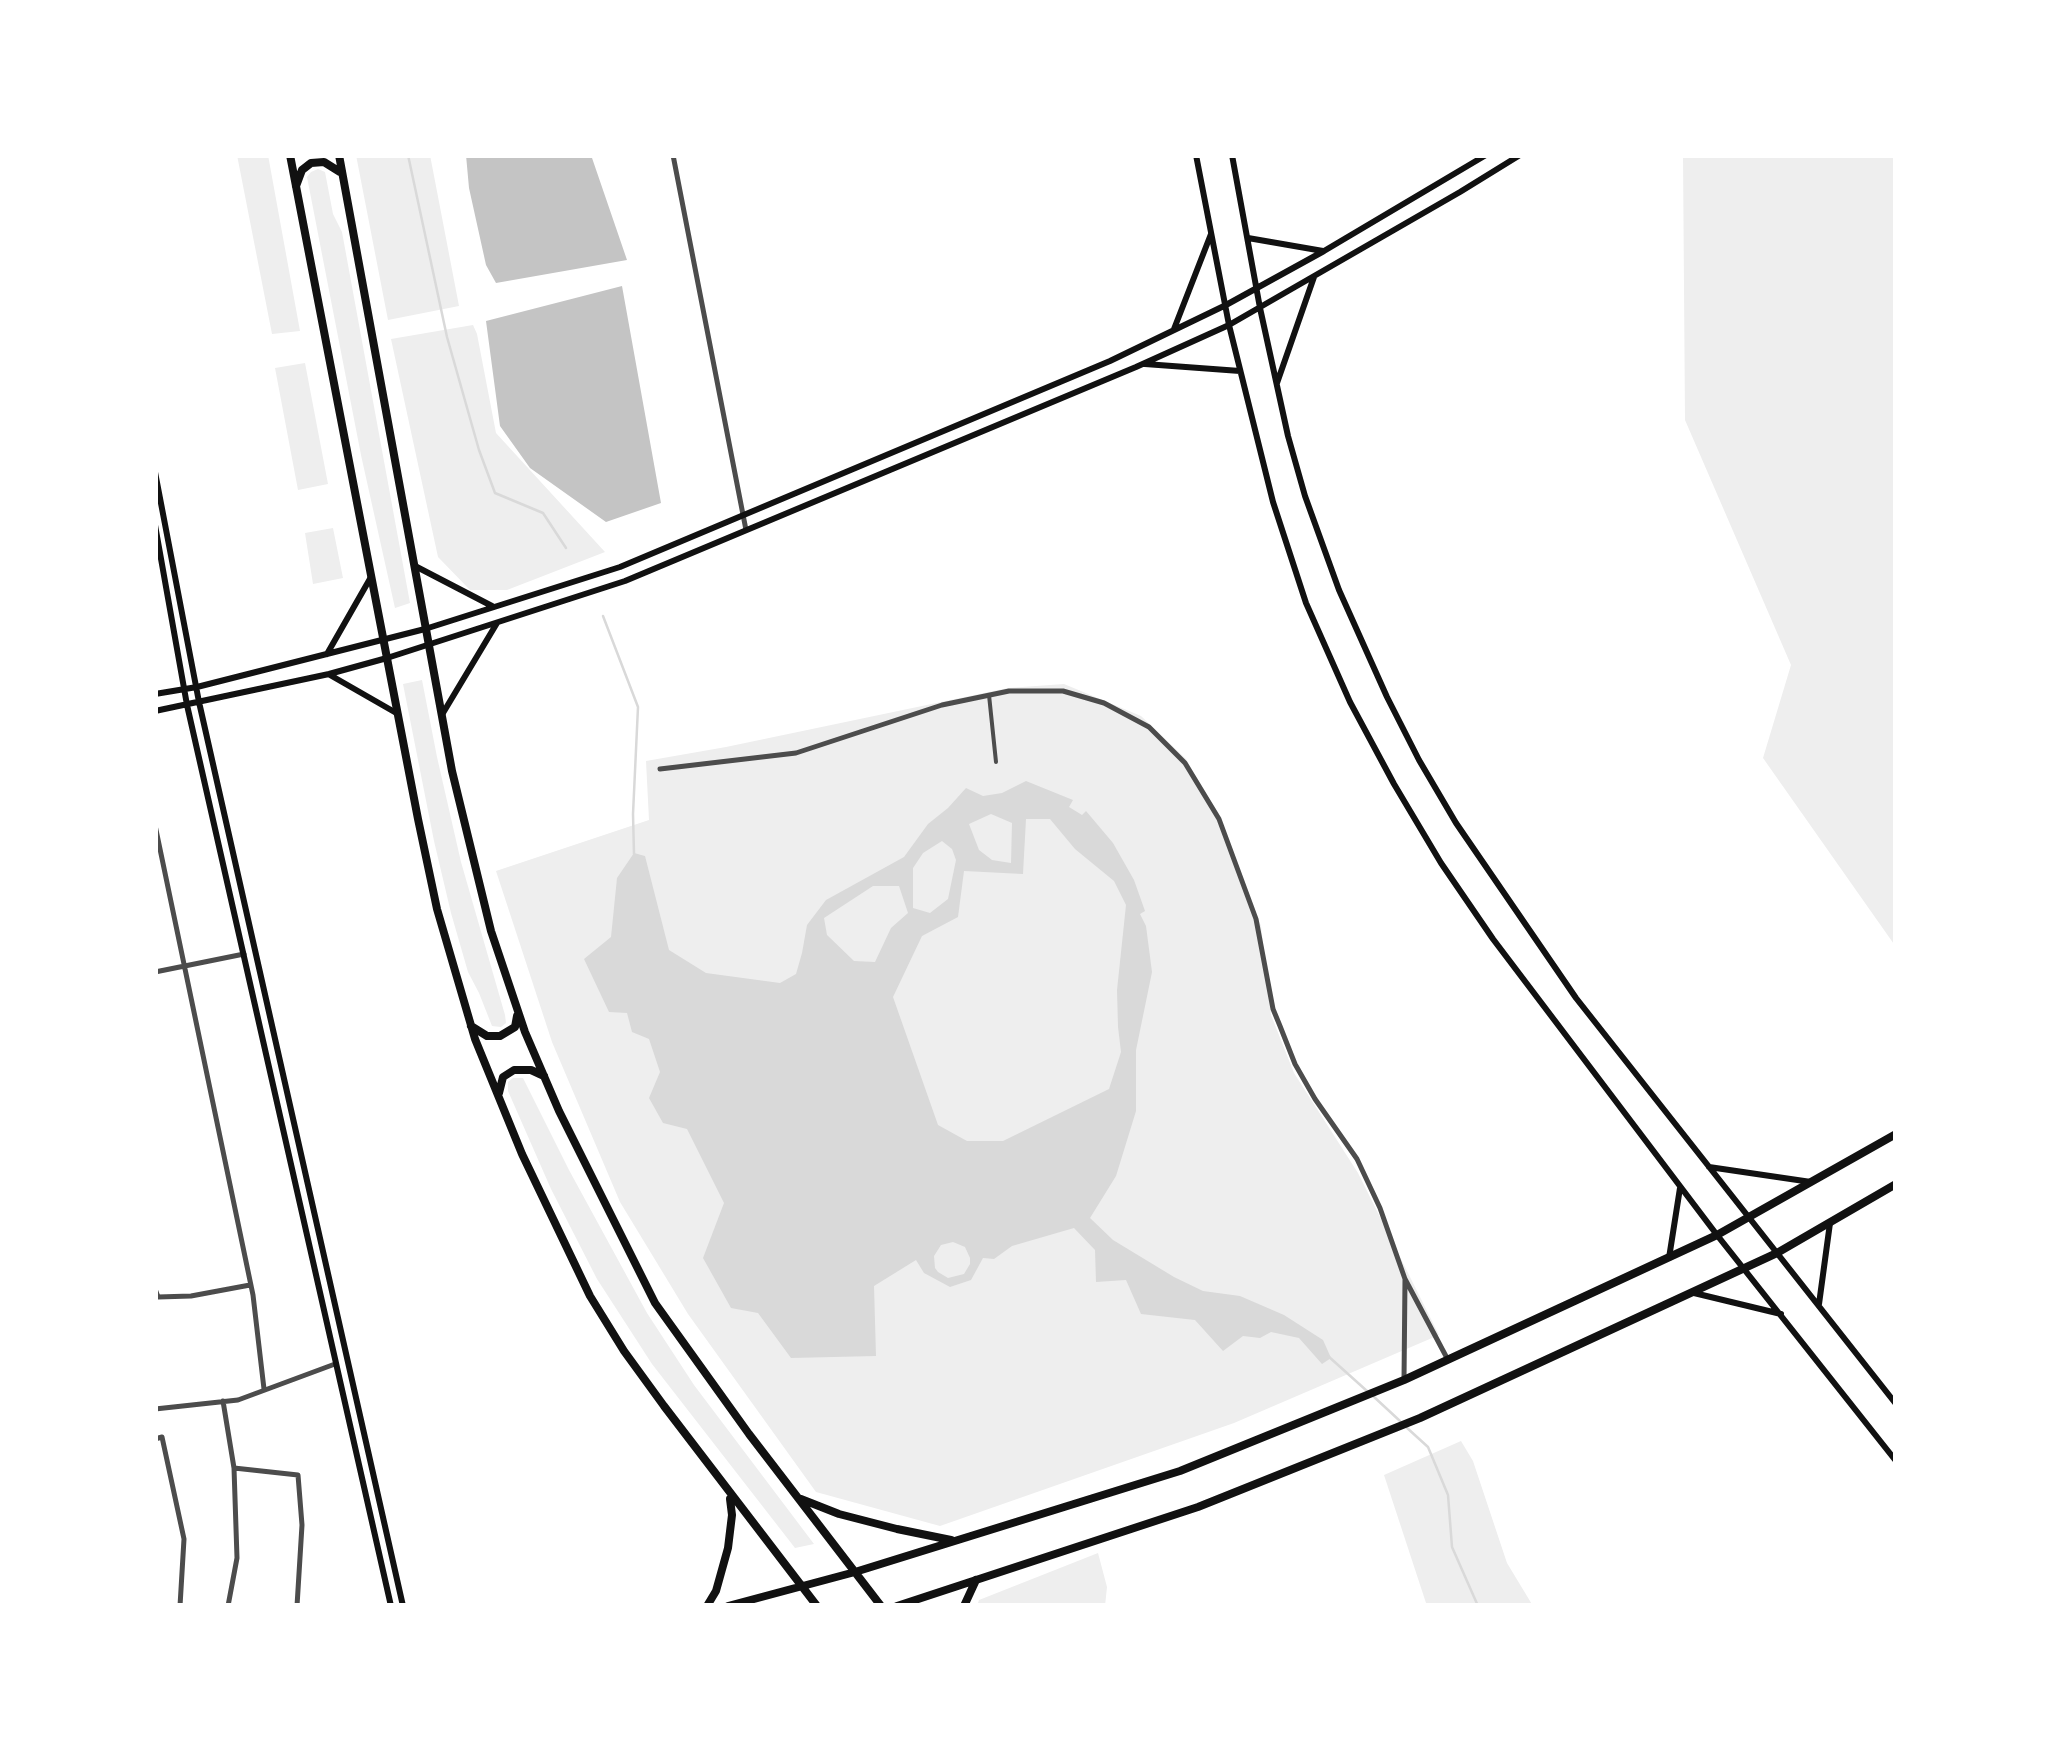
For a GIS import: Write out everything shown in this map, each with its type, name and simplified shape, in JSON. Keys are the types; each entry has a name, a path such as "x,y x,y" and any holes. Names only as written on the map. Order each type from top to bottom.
{"main road":[{"path":"290,155 438,909 471,1026 522,1154 590,1296 624,1352 818,1606"},
{"path":"339,155 452,771 492,931 518,1012 559,1111 655,1303 748,1434 881,1606"},
{"path":"1196,155 1228,325 1273,502 1306,603 1350,702 1441,863 1493,939 1718,1236 1896,1460"},
{"path":"1232,155 1260,308 1305,496 1338,590 1386,698 1456,823 1576,998 1896,1404"},
{"path":"155,694 425,629 620,568 1110,361 1226,306 1486,155"},
{"path":"155,711 387,658 625,581 1144,364 1228,325 1520,155"},
{"path":"296,186 302,170 311,163 330,164 343,175"},
{"path":"1174,330 1211,232"},
{"path":"1248,238 1324,251"},
{"path":"1277,384 1315,275"},
{"path":"1144,364 1240,372"},
{"path":"155,472 199,702 403,1606"},
{"path":"155,525 187,705 391,1606"},
{"path":"414,566 493,606"},
{"path":"327,654 371,577"},
{"path":"442,714 497,623"},
{"path":"328,674 398,714"},
{"path":"471,1026 487,1036 504,1035 515,1027 518,1012"},
{"path":"500,1101 500,1083 508,1073 531,1070 544,1076"},
{"path":"728,1606 855,1572 1180,1471 1404,1380 1718,1236 1896,1134"},
{"path":"1709,1167 1812,1182"},
{"path":"896,1606 1198,1506 1420,1418 1778,1253 1896,1184"},
{"path":"1669,1258 1680,1186"},
{"path":"1818,1305 1830,1223"},
{"path":"1694,1293 1781,1314"},
{"path":"707,1606 716,1591 728,1548 732,1514 729,1494"},
{"path":"798,1498 897,1530 956,1541"},
{"path":"964,1606 976,1580"}],"street":[{"path":"673,155 746,530"},
{"path":"660,769 796,753 942,704 1009,690 1063,690 1104,703 1149,727 1185,763 1219,819 1256,918 1273,1009 1296,1064 1357,1159 1380,1208 1405,1279 1449,1360"},
{"path":"989,695 996,762"},
{"path":"155,826 250,1285 264,1389"},
{"path":"155,972 244,954"},
{"path":"1404,1380 1405,1279"},
{"path":"155,1289 158,1297 192,1296 250,1285"},
{"path":"155,1409 238,1400 338,1363"},
{"path":"223,1402 234,1468 236,1558 228,1606"},
{"path":"155,1438 162,1437 184,1540 180,1606"},
{"path":"234,1468 298,1475 302,1525 297,1606"}],"shaded area":[{"path":"237,155 268,155 300,331 272,334"},
{"path":"356,155 430,155 459,306 388,320"},
{"path":"1683,155 1896,155 1896,947 1763,758 1791,665 1685,420"},
{"path":"318,169 325,172 333,214 342,232 410,603 395,608 307,177"},
{"path":"473,325 496,433 605,552 507,590 470,590 438,557 391,339"},
{"path":"305,363 328,484 298,490 275,368"},
{"path":"333,528 343,578 313,584 305,533"},
{"path":"422,680 461,862 505,1015 506,1023 501,1027 492,1026 468,972 434,841 403,684"},
{"path":"1064,684 1141,716 1186,759 1225,836 1261,926 1271,1015 1294,1073 1358,1173 1439,1335 1234,1423 940,1526 816,1492 688,1314 620,1202 552,1042 496,871 649,820 646,761 1008,688"},
{"path":"1026,781 1073,800 1069,807 1082,815 1086,811 1113,843 1134,880 1145,911 1140,914 1146,926 1152,972 1136,1050 1136,1111 1116,1176 1090,1218 1113,1240 1174,1277 1203,1291 1240,1296 1284,1315 1323,1340 1331,1358 1322,1364 1299,1338 1271,1332 1260,1338 1243,1336 1223,1351 1195,1320 1141,1314 1126,1280 1096,1282 1095,1250 1074,1228 1012,1246 994,1259 983,1258 971,1280 950,1287 924,1273 916,1260 874,1286 876,1356 791,1358 758,1313 731,1308 703,1258 724,1203 687,1129 663,1123 649,1098 660,1072 649,1039 632,1032 627,1013 609,1012 584,959 611,937 617,878 634,853 645,856 669,950 706,973 780,983 796,974 807,925 826,900 904,857 928,824 966,788 983,796 1002,793","holes":["991,814 1012,823 1011,863 992,860 979,850 969,824","1026,819 1050,819 1075,849 1114,881 1126,905 1117,990 1121,1052 1109,1089 1003,1141 967,1141 938,1125 893,997 922,936 958,917 964,871 1023,874","942,841 952,849 956,860 948,899 930,913 913,908 913,868 923,853","873,886 899,886 908,913 891,928 875,962 854,961 827,935 824,918","953,1242 965,1247 970,1264 964,1274 948,1278 935,1268 934,1256 941,1245"]},
{"path":"523,1078 647,1313 694,1385 814,1544 795,1548 652,1364 597,1279 551,1189 508,1091 508,1082"},
{"path":"1461,1441 1473,1461 1507,1563 1533,1606 1427,1606 1384,1475"},
{"path":"1098,1553 1107,1587 1105,1606 977,1606 979,1600"}],"building":[{"path":"466,155 591,155 627,260 496,283 486,265"},
{"path":"622,286 661,503 606,522 530,468 500,426 486,321"}],"waterway":[{"path":"408,155 447,337 495,493 543,513 566,548"},
{"path":"603,616 638,707 634,854"},
{"path":"1328,1356 1367,1391"},
{"path":"1373,1396 1400,1421"},
{"path":"1406,1427 1428,1447 1448,1495 1452,1547 1478,1606"}]}
